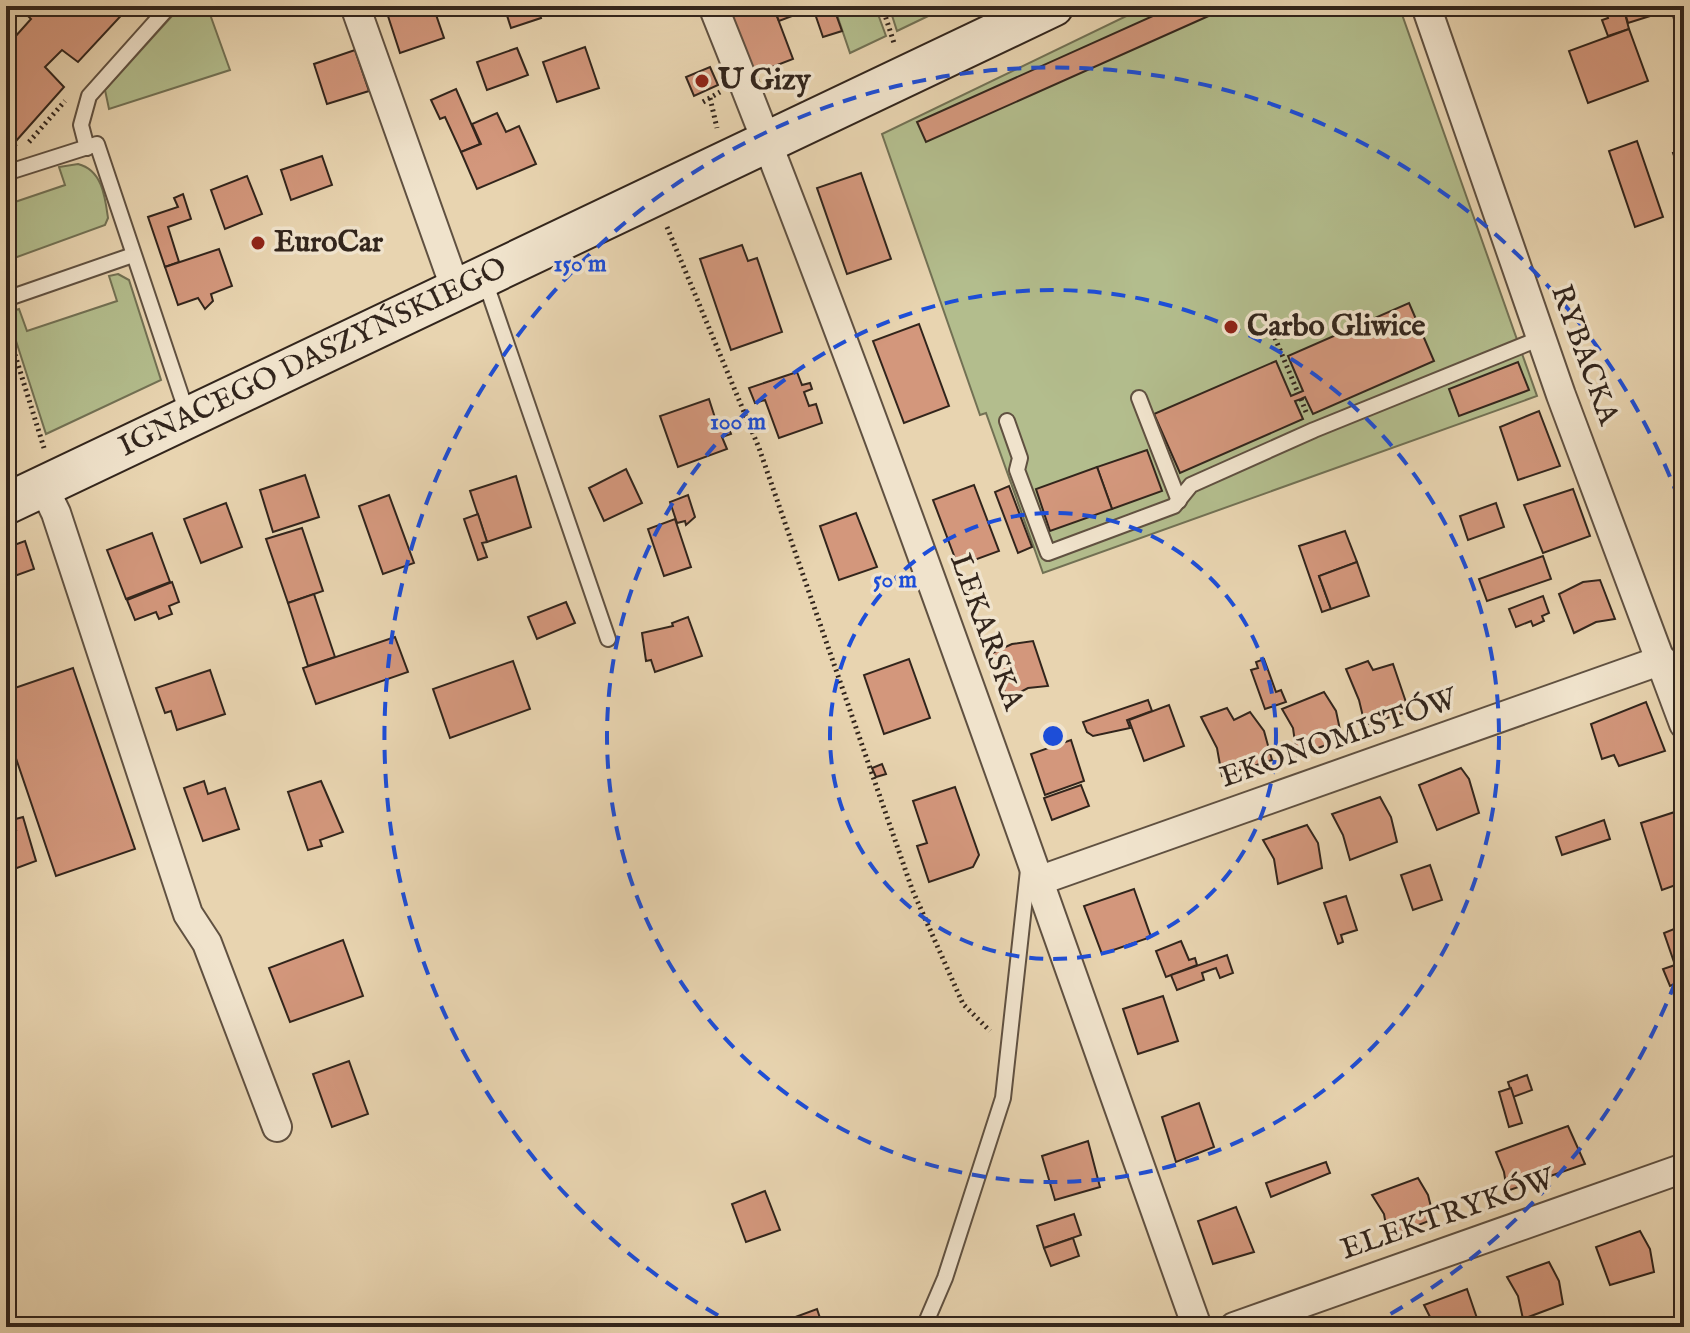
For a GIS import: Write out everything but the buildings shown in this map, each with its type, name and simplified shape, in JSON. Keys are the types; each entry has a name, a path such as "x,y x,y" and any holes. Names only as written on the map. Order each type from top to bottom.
{"main road":[{"name":"IGNACEGO DASZYŃSKIEGO","path":"6,504 44,470 189,418 1053,6"}],"street":[{"path":"355,6 470,284"},
{"name":"LEKARSKA","path":"713,6 769,142 1197,1327"},
{"name":"RYBACKA","path":"1426,6 1541,338 1684,724"},
{"path":"44,470 188,914 207,943 277,1127"},
{"name":"EKONOMISTÓW","path":"1034,869 1662,660"},
{"name":"ELEKTRYKÓW","path":"1234,1327 1684,1168"}],"lane":[{"path":"1678,6 1684,24"},
{"path":"87,148 81,125 89,96 165,11"},
{"path":"6,173 97,144 189,418"},
{"path":"6,299 133,255"},
{"path":"470,284 608,639"},
{"path":"1007,421 1020,458 1017,470 1048,553 1174,506 1191,485 1232,466 1541,338"},
{"path":"1139,398 1179,501"},
{"path":"924,1327 949,1266 1003,1098 1034,869"}],"path":[{"path":"882,6 897,49"},
{"path":"6,148 18,150 25,146 71,94"},
{"path":"710,98 713,120 722,136"},
{"path":"6,137 13,144"},
{"path":"654,197 759,448 912,889 963,1004 1008,1050"},
{"path":"6,326 44,470"},
{"path":"1275,338 1298,393"}],"green space":[{"path":"181,6 207,6 230,70 109,109 105,90"},
{"path":"834,6 875,6 886,36 850,53"},
{"path":"889,6 949,6 897,31"},
{"name":"Carbo Gliwice","path":"1147,6 1399,6 1537,396 1043,573 986,413 980,415 882,134"},
{"path":"78,164 92,172 101,185 108,218 105,225 6,261 6,205 65,185 59,167"},
{"path":"118,274 129,280 161,380 46,434 7,313 19,309 27,331 117,301 109,276"}],"place":[{"name":"U Gizy","path":"702,81"},
{"name":"EuroCar","path":"258,243"},
{"name":"Carbo Gliwice","path":"1231,327"}]}
